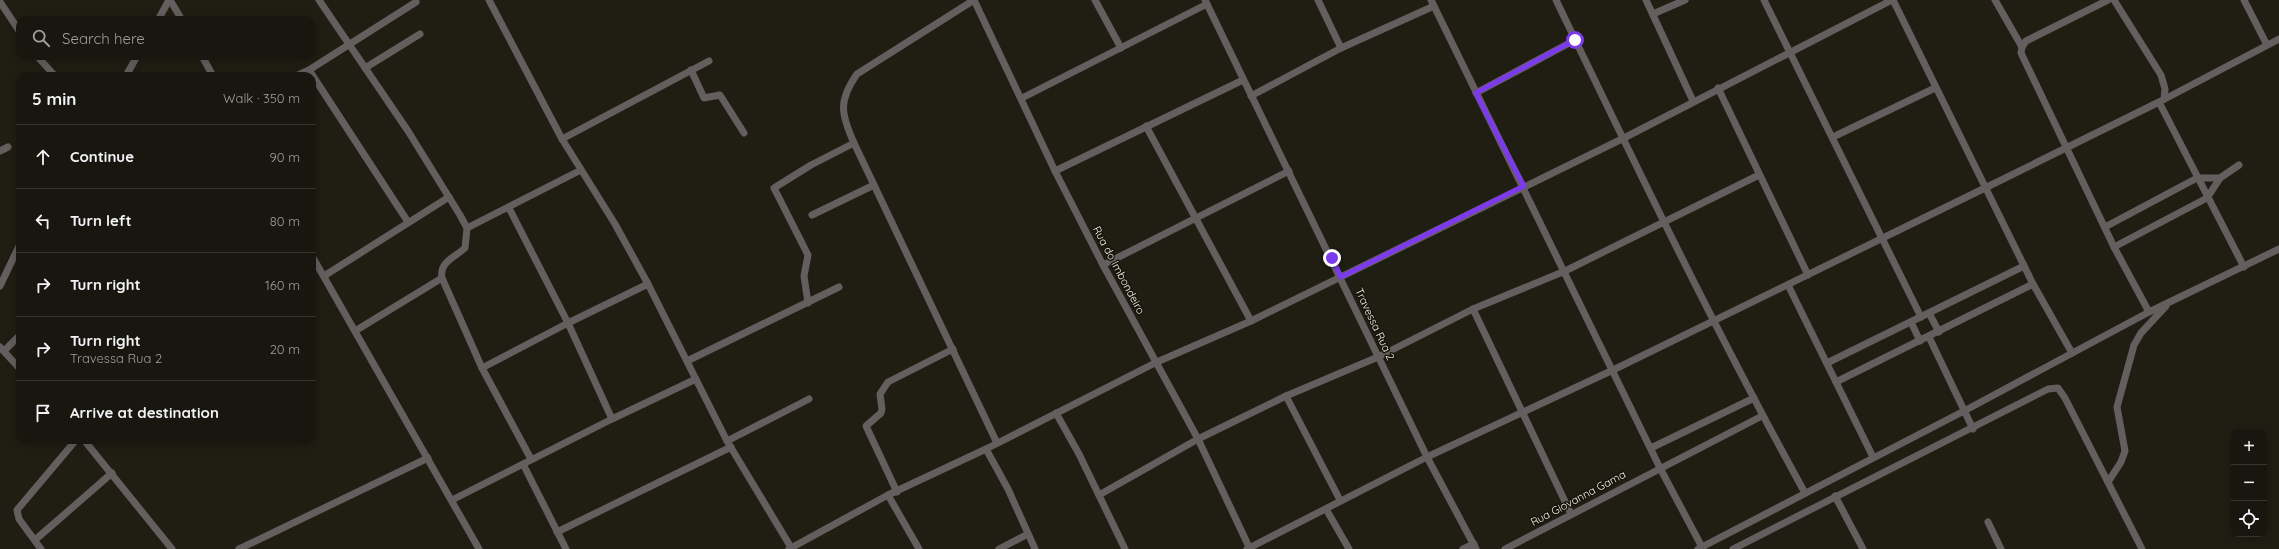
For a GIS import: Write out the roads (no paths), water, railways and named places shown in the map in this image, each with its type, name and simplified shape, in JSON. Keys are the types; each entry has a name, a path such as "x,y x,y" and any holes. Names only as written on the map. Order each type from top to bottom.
{"street":[{"path":"160,16 170,0 180,16"},
{"path":"489,0 562,139 615,224 648,284 729,444 791,549 888,496 986,449 1157,362 1251,321 1624,138 1718,88 1791,53 1892,0 2033,284 2072,352"},
{"path":"974,0 857,74 846,93 843,106 844,117 854,143 954,350 997,443"},
{"name":"Rua do Imbondeiro","path":"974,0 1022,98 1055,171 1103,265 1198,439 1249,549"},
{"path":"1095,0 1121,48"},
{"path":"1318,0 1341,48"},
{"path":"1556,0 1624,138 1663,222 1762,416 1805,493"},
{"path":"1646,0 1693,101"},
{"path":"1653,14 1685,0"},
{"path":"1764,0 1921,317"},
{"path":"1995,0 2022,47 2023,59 2114,247 2149,312"},
{"path":"2022,47 2026,41 2108,0"},
{"path":"2114,0 2161,75 2165,89 2162,100 2197,178 2244,267"},
{"path":"2244,0 2267,45"},
{"path":"321,1 449,197 467,228 465,248 444,264 440,271 482,368 531,460"},
{"path":"0,2 16,26"},
{"path":"305,72 416,2"},
{"path":"1022,98 1121,48 1206,2"},
{"name":"Travessa Rua 2","path":"1206,2 1341,277 1427,457 1475,546"},
{"path":"1251,96 1341,48 1433,3 1476,93 1524,186 1660,468 1701,548 1873,457 1964,411 2149,312 2279,249"},
{"path":"365,68 420,34"},
{"path":"1249,549 1326,509 1340,500 1788,285 1985,188 2066,146 2162,100 2279,39"},
{"path":"1476,93 1575,40"},
{"path":"41,60 51,72"},
{"path":"128,72 135,60"},
{"path":"204,60 212,72"},
{"path":"562,139 709,60"},
{"path":"691,70 704,98 720,95 744,133"},
{"path":"1055,171 1243,80"},
{"path":"316,81 408,222"},
{"path":"1718,88 1808,275"},
{"path":"1833,137 1935,88"},
{"path":"1146,126 1251,321"},
{"path":"808,303 804,276 808,255 774,188 811,165 854,143"},
{"path":"0,151 8,147"},
{"path":"2114,247 2207,198 2220,178 2239,165"},
{"path":"467,228 509,208 581,170"},
{"path":"1103,265 1195,217 1289,171"},
{"path":"1099,495 1198,439 1286,396 1378,357 1473,310 1565,271 1759,175"},
{"path":"2105,227 2197,178 2220,178"},
{"path":"812,215 874,185"},
{"path":"324,276 449,197"},
{"path":"509,208 568,322 612,419"},
{"path":"0,286 16,252"},
{"path":"316,263 452,500 478,549"},
{"path":"1827,363 2024,266"},
{"path":"355,331 442,278"},
{"path":"482,368 568,322 648,284"},
{"path":"1836,382 1930,337 2033,284"},
{"path":"1788,285 1873,457"},
{"path":"687,361 808,303 839,286"},
{"path":"2108,482 2121,462 2125,451 2117,407 2134,345 2141,333 2169,303"},
{"path":"1473,310 1571,514"},
{"path":"1929,313 1939,332"},
{"path":"1911,322 1920,341"},
{"path":"1930,337 1973,429"},
{"path":"16,338 2,349 16,365"},
{"path":"897,492 866,426 881,413 882,409 880,394 888,382 954,350"},
{"path":"452,500 612,419 696,379"},
{"path":"1733,549 1836,496 1973,429 2048,389 2058,388 2142,549"},
{"path":"1286,396 1340,500"},
{"path":"1651,448 1754,398"},
{"path":"558,532 729,444 809,399"},
{"path":"1056,414 1099,495 1125,549"},
{"name":"Rua Giovanna Gama","path":"1505,549 1762,416"},
{"path":"41,549 19,519 17,510 73,444"},
{"path":"87,444 172,549"},
{"path":"986,449 1008,490 1035,549"},
{"path":"239,549 253,546 428,458"},
{"path":"523,464 566,549"},
{"path":"35,540 112,473"},
{"path":"888,496 919,549"},
{"path":"1836,496 1863,549"},
{"path":"1326,509 1349,549"},
{"path":"1988,522 2001,549"},
{"path":"999,549 1028,534"},
{"path":"1463,549 1475,546"}]}
